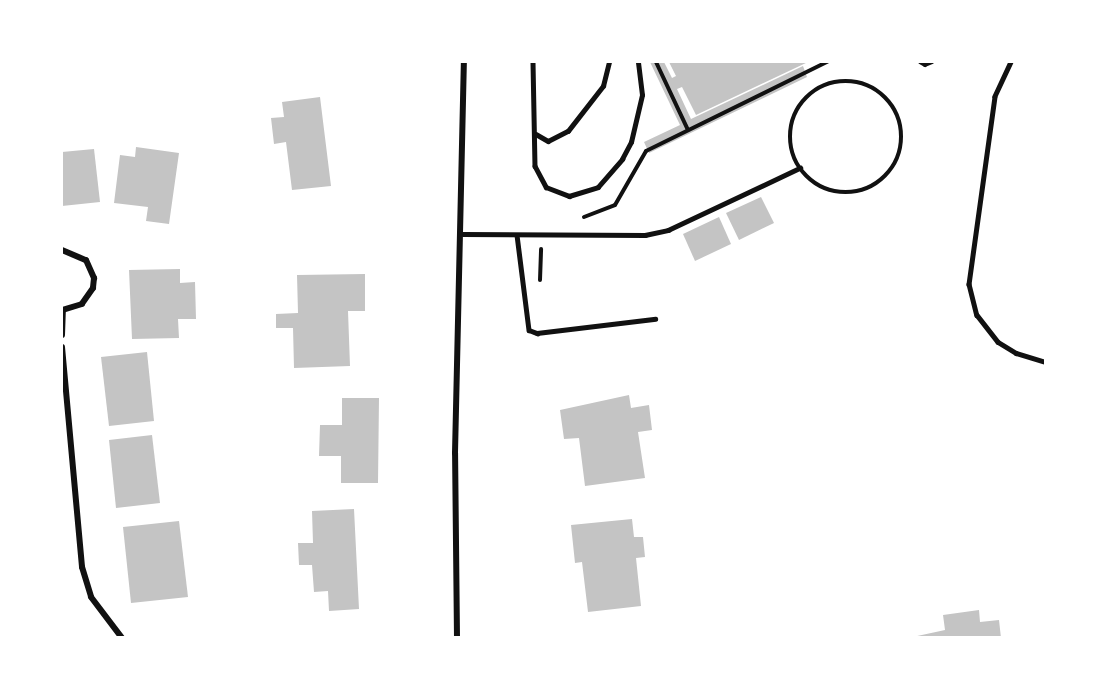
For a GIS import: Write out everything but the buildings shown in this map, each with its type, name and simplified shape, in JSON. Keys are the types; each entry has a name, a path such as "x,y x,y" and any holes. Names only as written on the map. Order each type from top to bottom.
{"street":[{"path":"457,638 455,453 463,234 464,62"},
{"path":"62,250 86,260 94,278 89,297 73,309 62,310 62,335"},
{"path":"62,347 82,567 91,597 122,638"}],"lane":[{"path":"533,62 535,166 546,187 569,195 598,187 611,176 631,142 642,95 638,62"},
{"path":"534,132 538,138 548,141 568,131 603,86 609,62"},
{"path":"1011,62 995,97 969,285 977,315 998,342 1016,353 1046,362"},
{"path":"832,83 868,85 884,95 896,109 902,127 902,145 891,170 870,188 852,193 834,191 816,184 800,168 790,138 793,120 801,104 815,91 832,83"},
{"path":"463,234 625,237 668,230 800,168"},
{"path":"517,235 529,330 537,333 654,319"}],"path":[{"path":"656,62 688,130"},
{"path":"574,218 594,216 615,205 646,151 827,62"},
{"path":"920,62 925,65 932,62"},
{"path":"539,291 542,236"}]}
